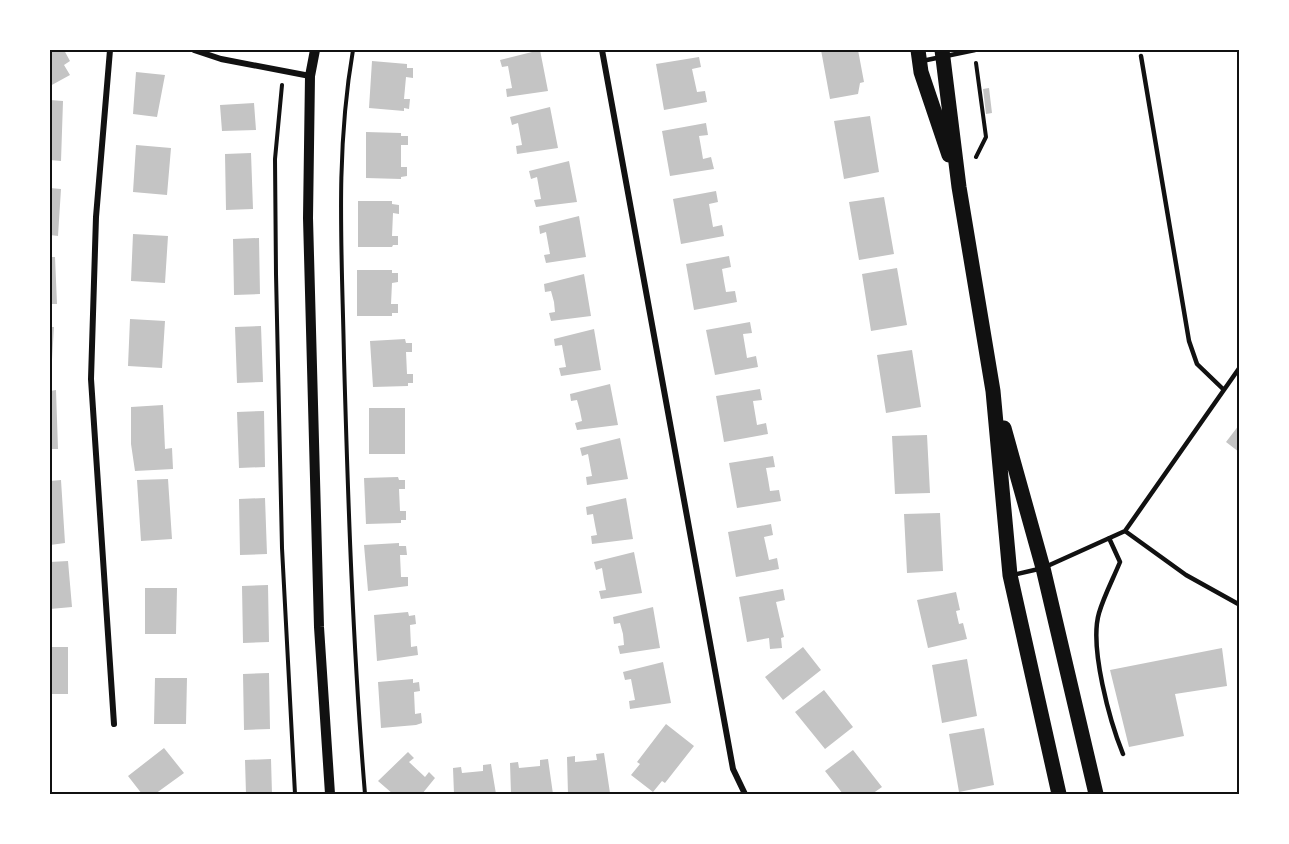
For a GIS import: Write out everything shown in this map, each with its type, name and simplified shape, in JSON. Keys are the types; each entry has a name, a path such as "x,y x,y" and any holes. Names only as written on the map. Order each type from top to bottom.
{"main road":[{"path":"943,52 959,187 993,391 1010,575 1059,795"},
{"path":"919,56 959,187"},
{"path":"993,391 1043,568 1096,795"}],"street":[{"path":"110,50 96,217 90,379 114,724"},
{"path":"194,50 221,59 310,76"},
{"path":"315,50 310,76 308,218 319,627 330,795"},
{"path":"602,50 733,769 745,795"}],"lane":[{"path":"919,56 975,50"},
{"path":"1141,56 1189,341 1197,364 1223,389"},
{"path":"1010,575 1043,568 1125,531 1239,367"},
{"path":"1125,531 1186,575 1239,605"},
{"path":"1109,538 1120,562 1098,615 1098,651 1111,724 1123,754"}],"path":[{"path":"353,50 340,145 340,231 346,447 364,795"},
{"path":"959,187 986,137 975,50"},
{"path":"284,71 274,159 282,548 295,795"}],"building":[{"path":"50,50 64,50 70,61 64,65 70,75 50,86"},
{"path":"540,50 548,91 507,97 506,89 512,88 508,66 502,67 500,60"},
{"path":"821,50 858,50 864,82 860,83 858,94 830,99"},
{"path":"699,57 701,67 692,69 697,92 705,91 707,102 664,110 656,64"},
{"path":"372,61 407,64 407,68 413,68 413,78 406,77 404,99 410,99 409,109 404,108 404,111 369,108"},
{"path":"136,72 165,75 157,117 133,114"},
{"path":"989,88 992,113 986,114 983,89"},
{"path":"50,100 63,101 61,161 50,160"},
{"path":"254,103 256,130 222,131 220,105"},
{"path":"550,107 558,148 517,154 516,146 522,145 518,123 512,125 510,117"},
{"path":"870,116 879,172 844,179 834,121"},
{"path":"706,123 708,135 699,136 703,159 711,157 714,169 670,176 662,131"},
{"path":"366,132 401,133 401,136 408,136 408,145 401,145 401,167 407,167 407,176 401,179 366,178"},
{"path":"136,145 171,148 167,195 133,192"},
{"path":"251,153 253,209 226,210 225,154"},
{"path":"569,161 577,202 536,207 534,200 541,199 537,177 531,179 529,171"},
{"path":"50,188 61,189 58,236 50,235"},
{"path":"716,191 718,202 709,204 713,227 722,225 724,236 681,244 673,199"},
{"path":"884,197 894,254 859,260 849,202"},
{"path":"358,201 392,201 392,204 399,205 399,214 393,213 392,236 398,236 398,245 358,247"},
{"path":"579,216 586,257 546,263 544,255 550,254 546,232 540,234 539,226"},
{"path":"133,234 168,236 165,283 131,281"},
{"path":"259,238 260,294 234,295 233,239"},
{"path":"729,256 731,267 722,269 724,281 726,292 735,291 737,302 694,310 686,264"},
{"path":"50,257 55,257 57,304 50,304"},
{"path":"897,268 907,325 871,331 862,274"},
{"path":"357,270 392,270 392,273 398,273 398,282 392,283 391,304 398,304 398,313 392,313 392,316 357,316"},
{"path":"584,274 591,316 551,321 549,313 555,312 554,302 551,291 545,292 544,284"},
{"path":"130,319 165,321 162,368 128,366"},
{"path":"750,322 752,333 743,334 747,358 756,356 758,367 715,375 706,330"},
{"path":"261,326 263,382 237,383 235,327"},
{"path":"50,327 54,327 51,376 50,376"},
{"path":"594,329 601,370 561,376 559,368 566,367 562,345 555,346 554,339"},
{"path":"405,339 406,343 412,343 412,352 406,352 407,374 413,374 413,383 408,383 408,386 373,387 370,341"},
{"path":"912,350 921,407 886,413 877,355"},
{"path":"610,384 618,425 577,430 575,423 582,421 577,400 571,401 570,394"},
{"path":"760,389 762,400 753,401 757,425 766,423 768,434 724,442 716,396"},
{"path":"56,390 58,449 50,449 50,391"},
{"path":"163,405 165,449 172,448 173,469 135,471 131,444 131,407"},
{"path":"369,408 405,408 405,454 369,454"},
{"path":"264,411 265,467 239,468 237,412"},
{"path":"1239,425 1239,452 1226,442"},
{"path":"927,435 930,493 895,494 892,436"},
{"path":"620,438 628,479 587,485 586,477 592,476 588,454 582,456 580,448"},
{"path":"773,456 775,467 766,468 770,491 779,490 781,501 737,508 729,463"},
{"path":"398,477 399,480 405,480 405,489 399,489 400,511 406,511 406,520 401,520 401,523 366,524 364,478"},
{"path":"168,479 172,539 141,541 137,480"},
{"path":"61,480 65,543 50,545 50,481"},
{"path":"265,498 267,554 240,555 239,499"},
{"path":"626,498 633,539 592,544 591,536 597,535 593,514 587,515 586,507"},
{"path":"940,513 943,571 907,573 904,514"},
{"path":"771,524 773,535 764,537 769,560 777,558 779,569 736,577 728,532"},
{"path":"399,543 399,546 406,546 407,555 400,555 401,577 408,577 408,586 368,591 364,545"},
{"path":"634,552 642,593 601,599 599,591 606,590 602,568 596,570 594,562"},
{"path":"68,561 72,607 50,609 50,562"},
{"path":"268,585 269,642 243,643 242,586"},
{"path":"145,588 177,588 176,634 145,634"},
{"path":"783,589 785,600 776,602 784,637 781,638 782,648 770,649 769,638 747,642 739,597"},
{"path":"956,592 960,610 956,611 959,624 963,623 967,639 928,648 917,600"},
{"path":"653,607 660,648 620,654 618,646 624,645 623,634 620,623 614,624 613,617"},
{"path":"408,612 409,616 415,615 416,624 410,625 411,647 417,646 418,655 377,661 374,615"},
{"path":"50,647 68,647 68,694 50,694"},
{"path":"803,647 821,670 783,700 765,677"},
{"path":"1222,648 1227,686 1175,694 1184,736 1129,747 1110,670"},
{"path":"967,659 977,716 942,723 932,665"},
{"path":"663,662 671,703 630,709 629,701 635,700 631,679 625,680 623,672"},
{"path":"269,673 270,729 244,730 243,674"},
{"path":"155,678 187,678 186,724 154,724"},
{"path":"413,679 413,683 419,682 420,691 414,692 415,714 421,713 422,723 381,728 378,682"},
{"path":"824,690 853,727 825,749 795,712"},
{"path":"666,724 694,746 665,783 662,781 653,792 631,775 640,764 637,762"},
{"path":"984,728 994,785 959,792 949,734"},
{"path":"164,748 184,773 155,794 142,794 128,776"},
{"path":"853,750 882,787 872,794 843,794 825,771"},
{"path":"408,752 414,758 409,762 425,777 429,772 435,778 422,794 393,794 378,781"},
{"path":"604,753 610,793 568,794 567,757 575,756 575,762 597,760 596,754"},
{"path":"271,759 272,794 246,794 245,760"},
{"path":"548,759 553,794 511,794 510,763 518,762 519,768 540,766 540,760"},
{"path":"491,764 496,794 454,794 453,768 461,767 462,773 483,771 483,765"}]}
